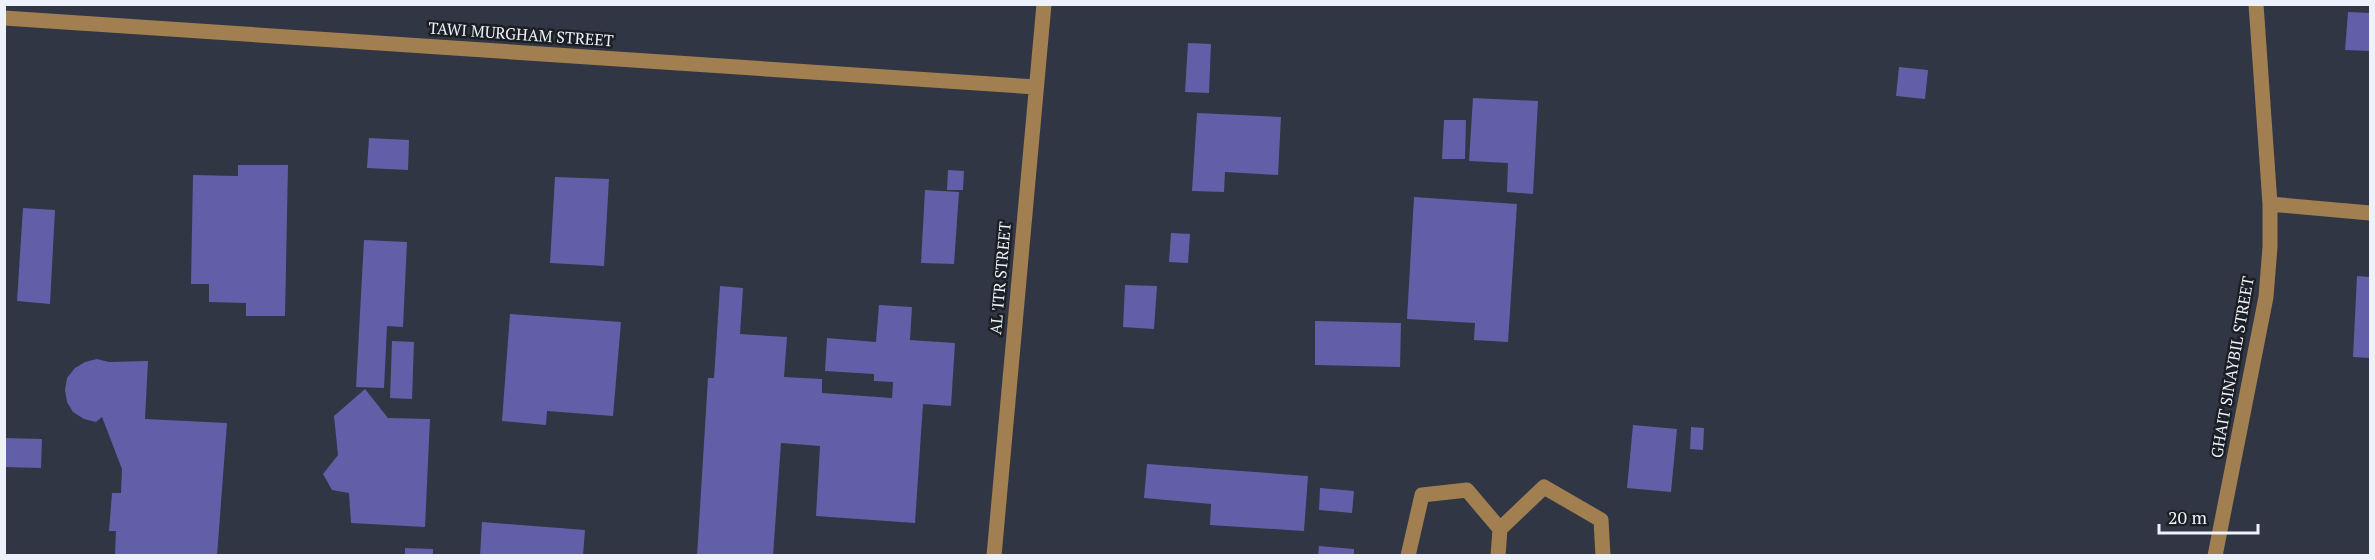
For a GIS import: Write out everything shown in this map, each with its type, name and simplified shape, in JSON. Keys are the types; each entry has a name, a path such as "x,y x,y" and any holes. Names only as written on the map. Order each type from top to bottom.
{"street":[{"name":"AL 'ITR STREET","path":"994,555 1044,4"},
{"name":"GHAIT SINAYBIL STREET","path":"2215,555 2266,297 2270,204 2256,4"},
{"name":"TAWI MURGHAM STREET","path":"4,18 1036,87"},
{"path":"2270,204 2370,213"},
{"path":"1498,555 1500,529 1544,487 1601,519 1603,555"},
{"path":"1408,555 1422,495 1467,490 1500,529"}],"building":[{"path":"2348,12 2370,13 2370,51 2345,50"},
{"path":"1188,43 1211,44 1209,93 1185,92"},
{"path":"1899,67 1928,70 1925,99 1896,96"},
{"path":"1473,98 1538,101 1533,194 1507,192 1508,163 1469,161"},
{"path":"1197,113 1281,117 1278,175 1225,172 1224,192 1192,191"},
{"path":"1444,120 1466,120 1465,159 1442,159"},
{"path":"369,138 409,140 408,170 367,168"},
{"path":"238,165 288,165 285,316 246,316 246,303 209,302 209,284 191,284 193,175 238,176"},
{"path":"948,170 964,171 963,190 947,190"},
{"path":"555,177 609,179 604,266 550,263"},
{"path":"925,190 959,192 954,264 921,263"},
{"path":"1414,197 1517,204 1508,342 1474,340 1475,323 1407,319"},
{"path":"23,208 55,210 50,304 17,301"},
{"path":"1171,233 1190,234 1188,263 1169,262"},
{"path":"364,240 407,242 403,327 387,326 384,388 356,387"},
{"path":"2357,276 2370,277 2370,358 2353,357"},
{"path":"1125,285 1157,286 1154,329 1123,327"},
{"path":"720,286 743,288 740,334 787,337 784,377 822,379 822,393 892,398 893,382 874,381 874,374 825,371 827,338 876,342 879,305 912,307 910,340 955,343 951,406 923,404 915,523 816,516 820,446 781,443 773,556 697,556 708,378 714,378"},
{"path":"510,314 621,322 613,416 547,411 546,425 502,421"},
{"path":"1315,321 1401,323 1400,367 1315,365"},
{"path":"392,341 414,342 412,399 390,398"},
{"path":"97,359 109,362 148,361 145,419 227,423 217,556 115,556 116,531 109,531 112,493 121,493 122,469 102,417 96,422 84,419 73,412 67,402 65,390 67,378 75,368"},
{"path":"365,389 388,418 430,419 425,527 351,523 349,493 332,490 323,474 338,455 334,416"},
{"path":"1633,425 1677,429 1671,492 1627,488"},
{"path":"1691,427 1704,428 1703,450 1690,449"},
{"path":"5,438 42,439 41,468 4,467"},
{"path":"1147,464 1308,476 1304,531 1210,525 1211,504 1144,498"},
{"path":"1320,488 1354,491 1352,513 1319,510"},
{"path":"482,522 585,530 583,556 480,556"},
{"path":"1319,546 1354,549 1354,556 1318,556"},
{"path":"405,548 433,549 433,556 405,556"}]}
